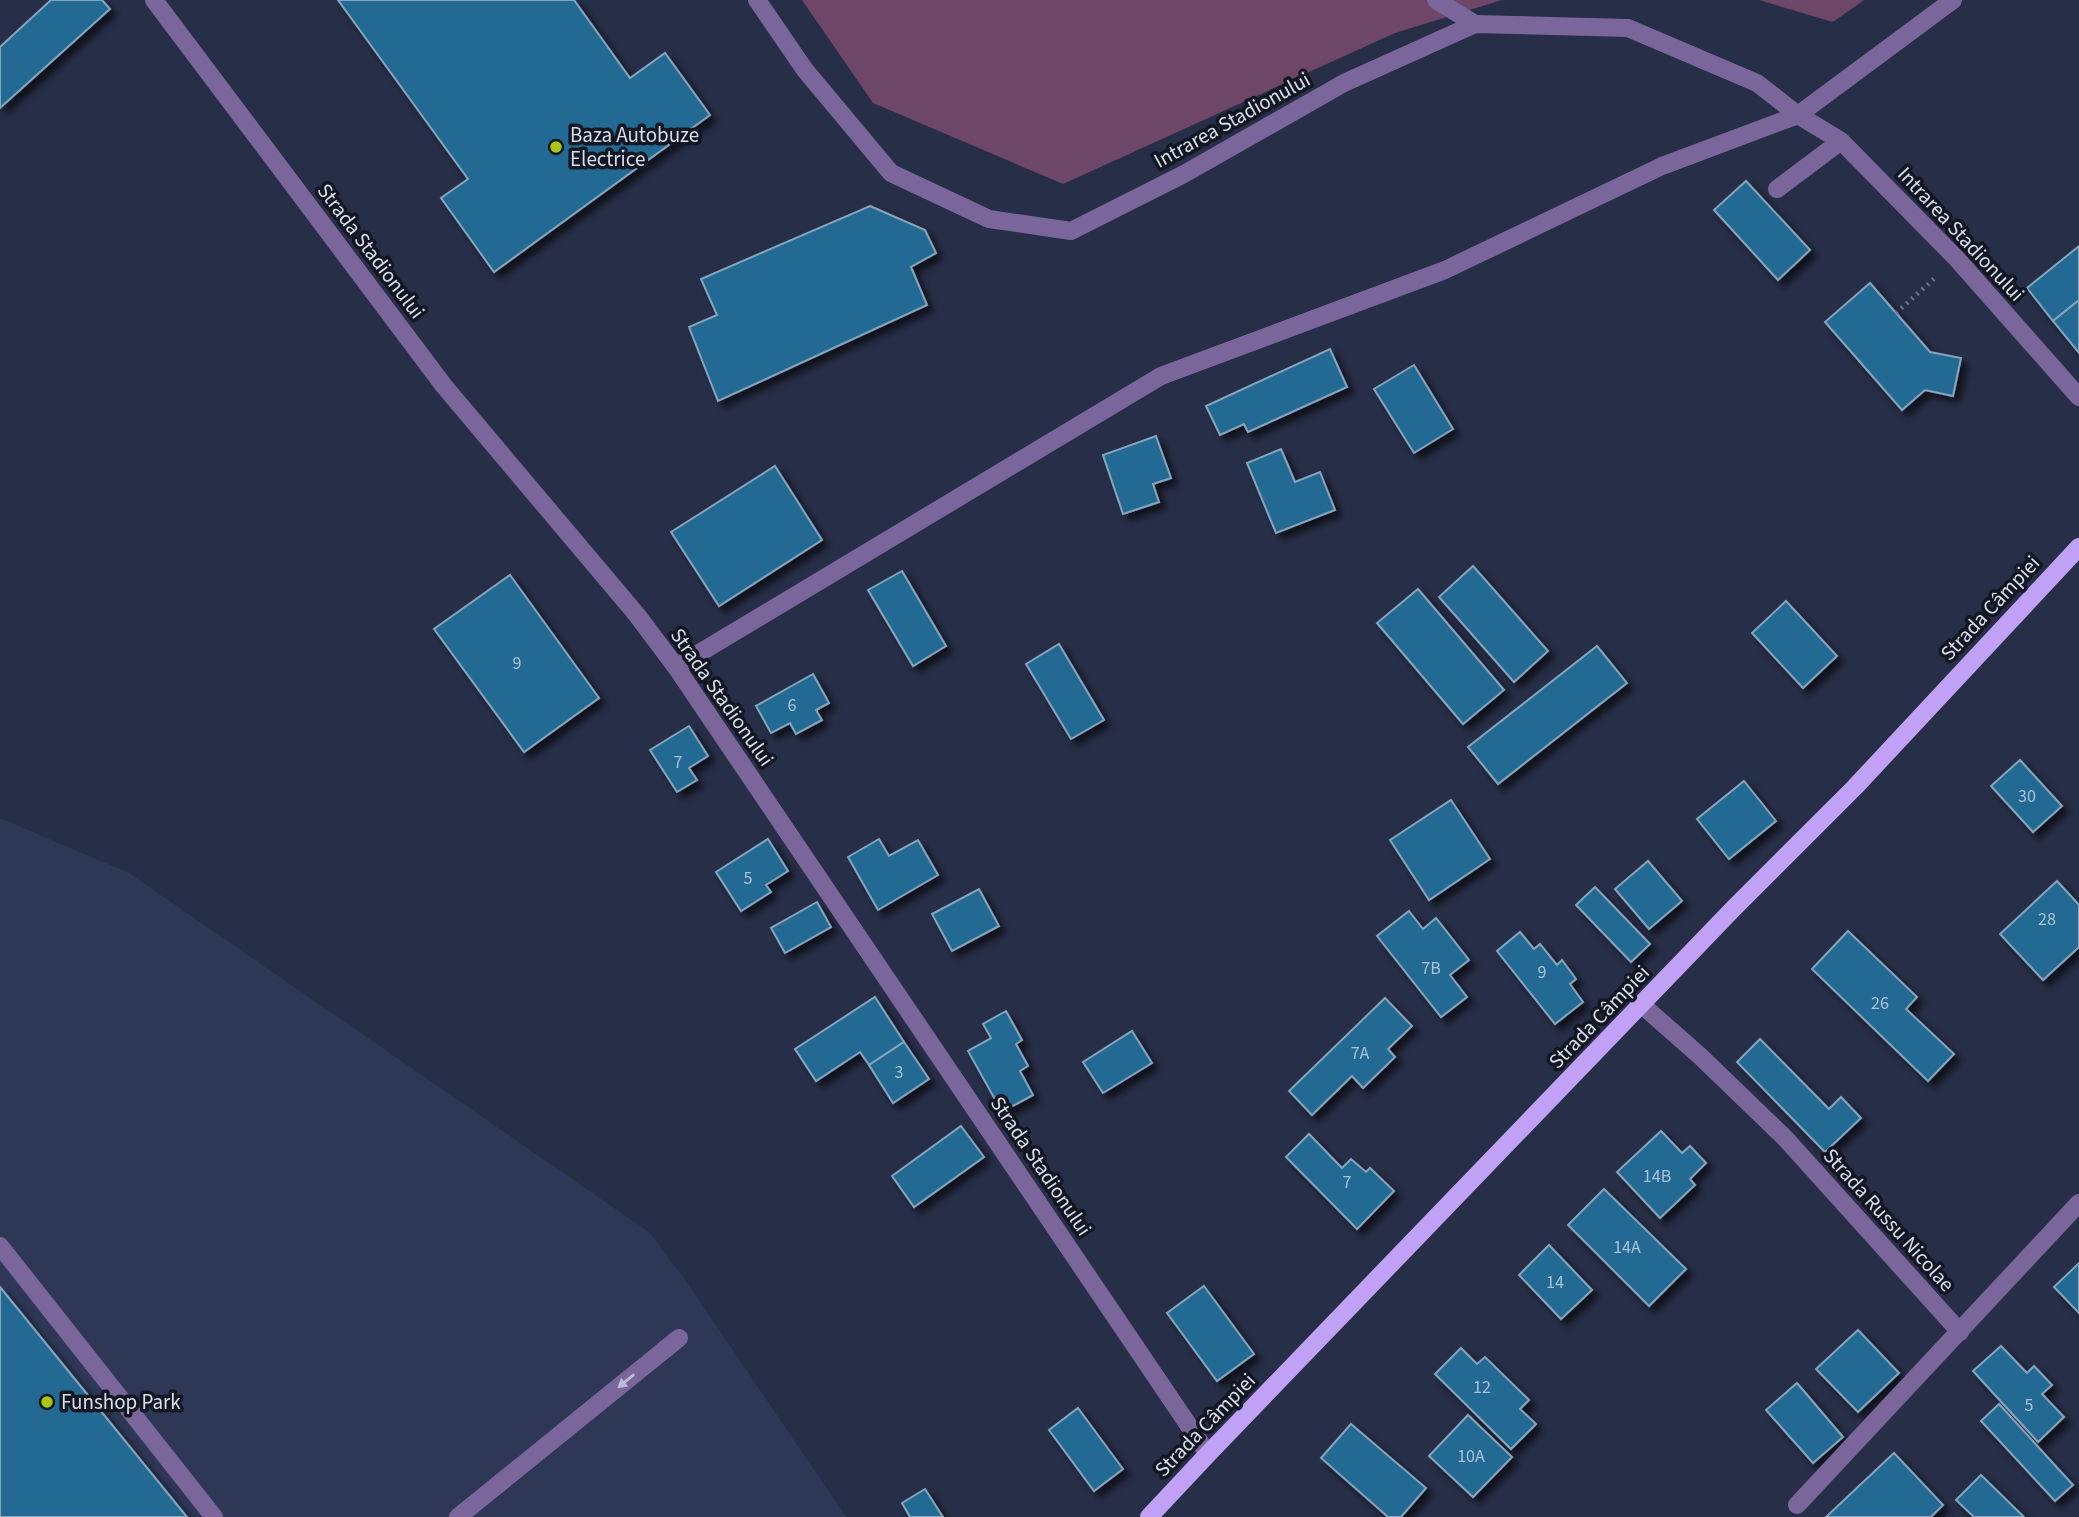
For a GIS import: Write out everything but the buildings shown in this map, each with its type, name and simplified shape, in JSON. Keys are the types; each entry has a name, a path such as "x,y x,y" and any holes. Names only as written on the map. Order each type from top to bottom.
{"main road":[{"name":"Strada Câmpiei","path":"1149,1517 1855,787 2079,547"}],"street":[{"name":"Strada Stadionului","path":"154,0 443,386 637,615 676,667 1208,1454"},
{"name":"Intrarea Stadionului","path":"757,0 805,70 891,173 989,219 1071,231 1184,174 1344,83 1475,24 1628,28 1757,83 1798,115 1842,141 1956,259 2079,397"},
{"path":"1436,0 1475,24"},
{"path":"676,667 1161,376 1446,270 1662,166 1798,115 1953,0"},
{"path":"1777,189 1842,141"},
{"name":"Strada Russu Nicolae","path":"1642,1005 1700,1056 1785,1138 1960,1332"},
{"path":"1797,1505 2079,1203"},
{"path":"0,1246 214,1517"},
{"path":"458,1517 679,1338"}],"path":[{"path":"1896,313 1956,259"}],"shaded area":[{"path":"802,0 1502,0 1395,33 1063,184 873,103"},
{"path":"1759,0 1864,0 1833,22"},
{"path":"0,818 129,873 649,1232 686,1281 846,1517 0,1517"}],"place":[{"name":"Baza Autobuze Electrice","path":"556,147"},
{"name":"Funshop Park","path":"47,1402"}]}
